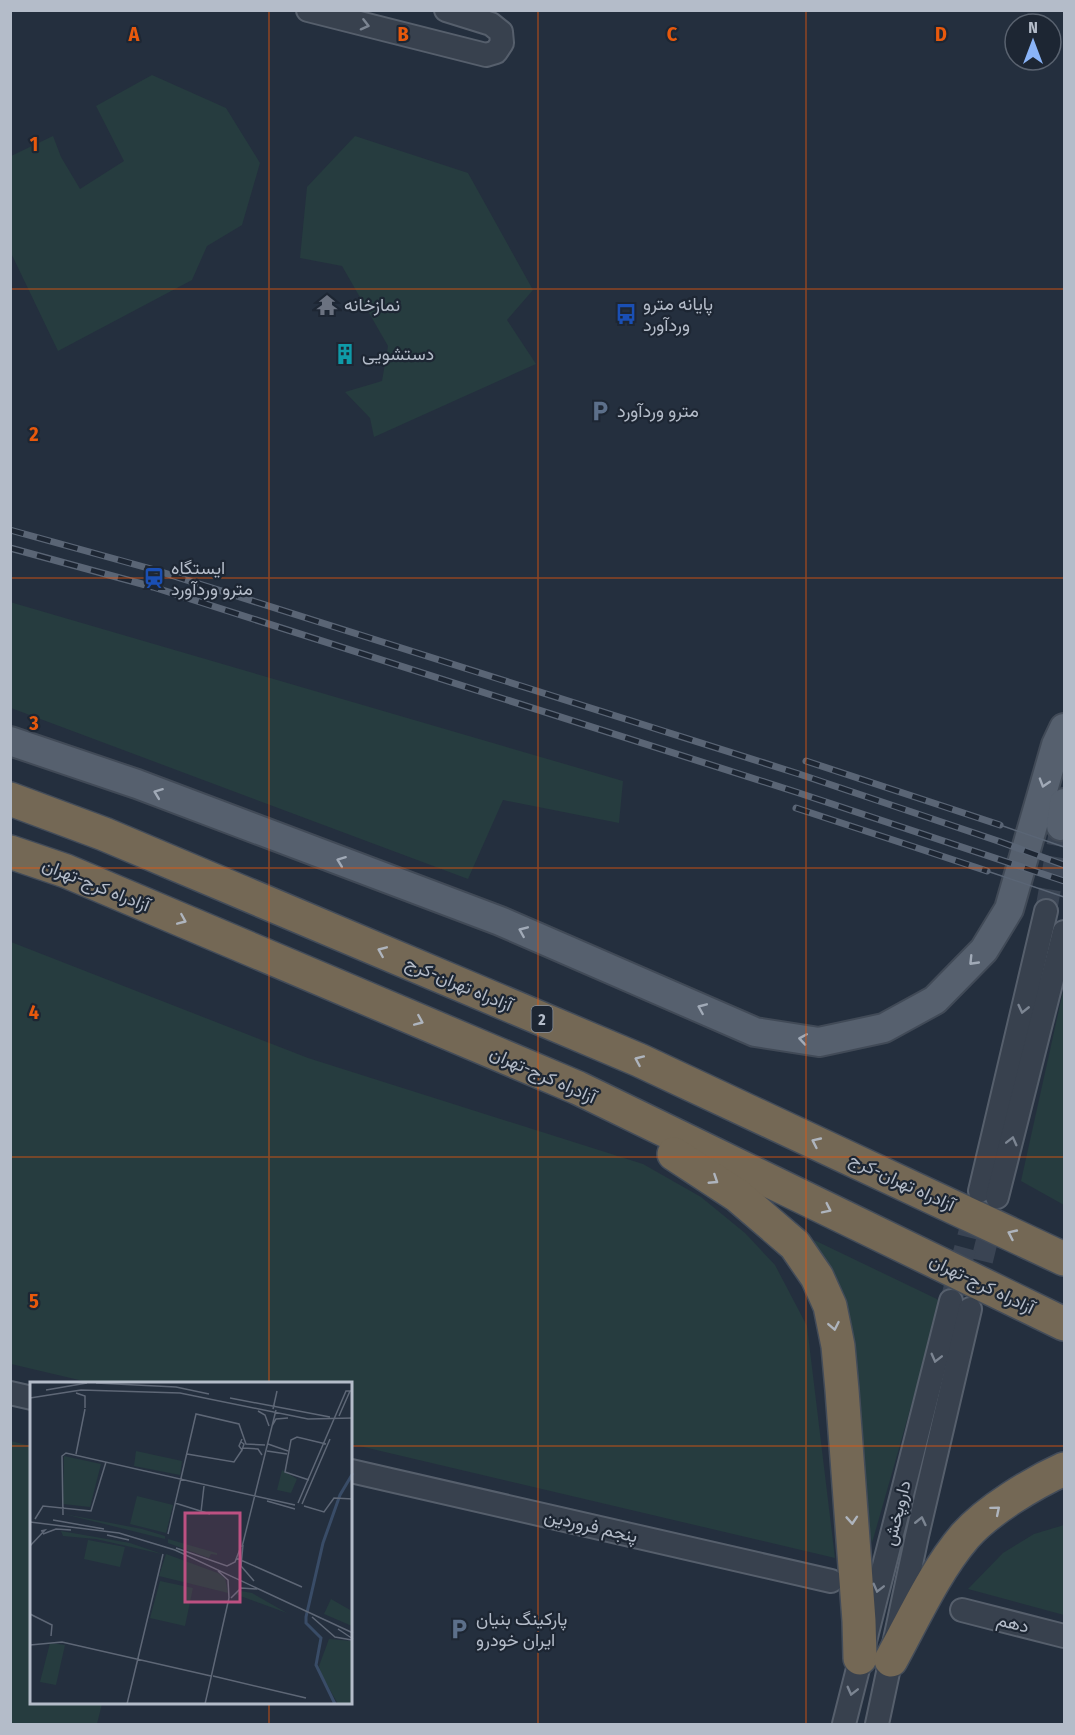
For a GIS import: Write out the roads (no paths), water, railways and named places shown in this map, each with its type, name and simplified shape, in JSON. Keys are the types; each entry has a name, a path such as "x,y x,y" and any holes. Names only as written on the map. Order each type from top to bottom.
{"highway":[{"name":"آزادراه تهران-کرج","path":"10,799 104,834 639,1060 1065,1259"},
{"name":"آزادراه کرج-تهران","path":"10,852 77,876 578,1089 1065,1324"},
{"path":"578,1089 738,1196 795,1245 817,1277 830,1306 838,1346 856,1577 876,1659"},
{"path":"876,1659 966,1536 1006,1502 1047,1477 1065,1469"}],"main road":[{"path":"10,741 148,789 500,921 755,1032 819,1042 884,1028 935,1000 984,950 1009,909 1056,745 1065,728"}],"street":[{"path":"308,10 337,14 486,55 496,52 502,43 501,32 475,15 446,10"},
{"path":"1046,911 989,1194 1065,932"},
{"name":"داروپخش","path":"844,1725 876,1659 917,1536 960,1305 876,1659 877,1725"},
{"path":"10,1393 30,1398"},
{"name":"پنجم فروردین","path":"352,1471 831,1581"},
{"name":"دهم","path":"962,1610 1065,1636"}],"tunnel":[{"path":"1046,911 1061,826"},
{"path":"951,1301 977,1204"},
{"path":"974,1293 994,1212"}],"tram line":[{"path":"1000,825 1064,847"},
{"path":"987,871 1064,897"}],"railway":[{"path":"10,530 155,570 799,774 1064,865"},
{"path":"10,548 153,587 799,793 1064,881"},
{"path":"806,761 1000,825"},
{"path":"796,808 987,871"}],"place":[{"name":"نمازخانه","path":"327,305"},
{"name":"پایانه مترو وردآورد","path":"626,314"},
{"name":"دستشویی","path":"345,354"},
{"name":"مترو وردآورد","path":"600,411"},
{"name":"ایستگاه مترو وردآورد","path":"154,578"},
{"name":"پارکینگ بنیان ایران خودرو","path":"459,1629"}]}
